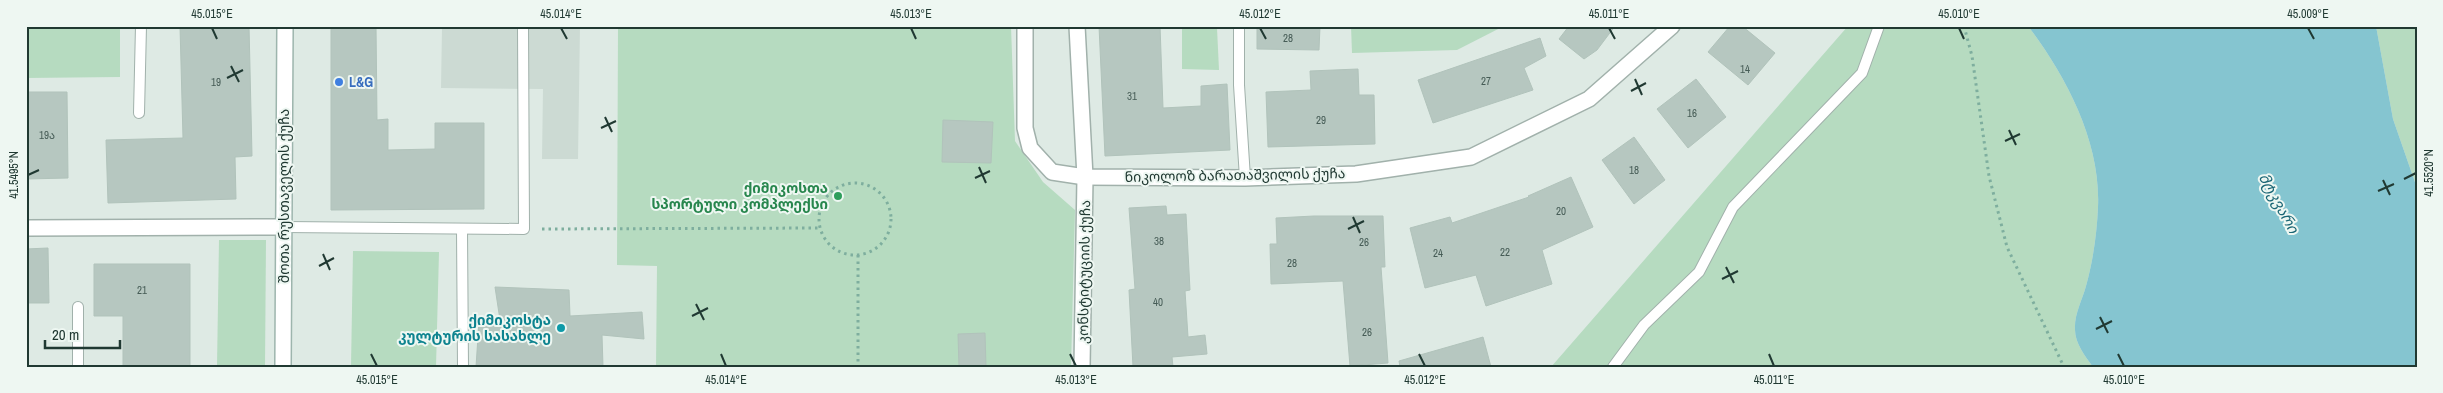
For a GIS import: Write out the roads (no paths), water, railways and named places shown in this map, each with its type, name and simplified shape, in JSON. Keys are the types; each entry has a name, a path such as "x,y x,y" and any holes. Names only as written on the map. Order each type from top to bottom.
{"street":[{"name":"შოთა რუსთაველის ქუჩა","path":"284,367 285,26"},
{"path":"1025,26 1025,128 1030,148 1052,172 1085,177"},
{"name":"კონსტიტუციის ქუჩა","path":"1077,26 1085,177 1082,367"},
{"name":"ნიკოლოზ ბარათაშვილის ქუჩა","path":"1085,177 1245,178 1356,174 1470,157 1589,99 1672,26"},
{"path":"26,228 284,228"}],"lane":[{"path":"139,113 141,26"},
{"path":"284,228 524,229 522,26"},
{"path":"1239,26 1239,85 1245,178"},
{"path":"1613,367 1644,325 1699,272 1733,207 1862,73 1879,26"},
{"path":"462,230 463,367"},
{"path":"78,307 78,367"}],"water":[{"name":"მტკვარი","path":"2028,26 2376,26 2393,119 2417,188 2417,367 2093,367 2079,345 2075,330 2076,318 2093,257 2096,237 2098,207 2094,158 2087,134 2068,88"}],"place":[{"name":"L&G","path":"339,82"},
{"name":"ქიმიკოსთა სპორტული კომპლექსი","path":"838,196"},
{"name":"ქიმიკოსტა კულტურის სასახლე","path":"561,328"}]}
